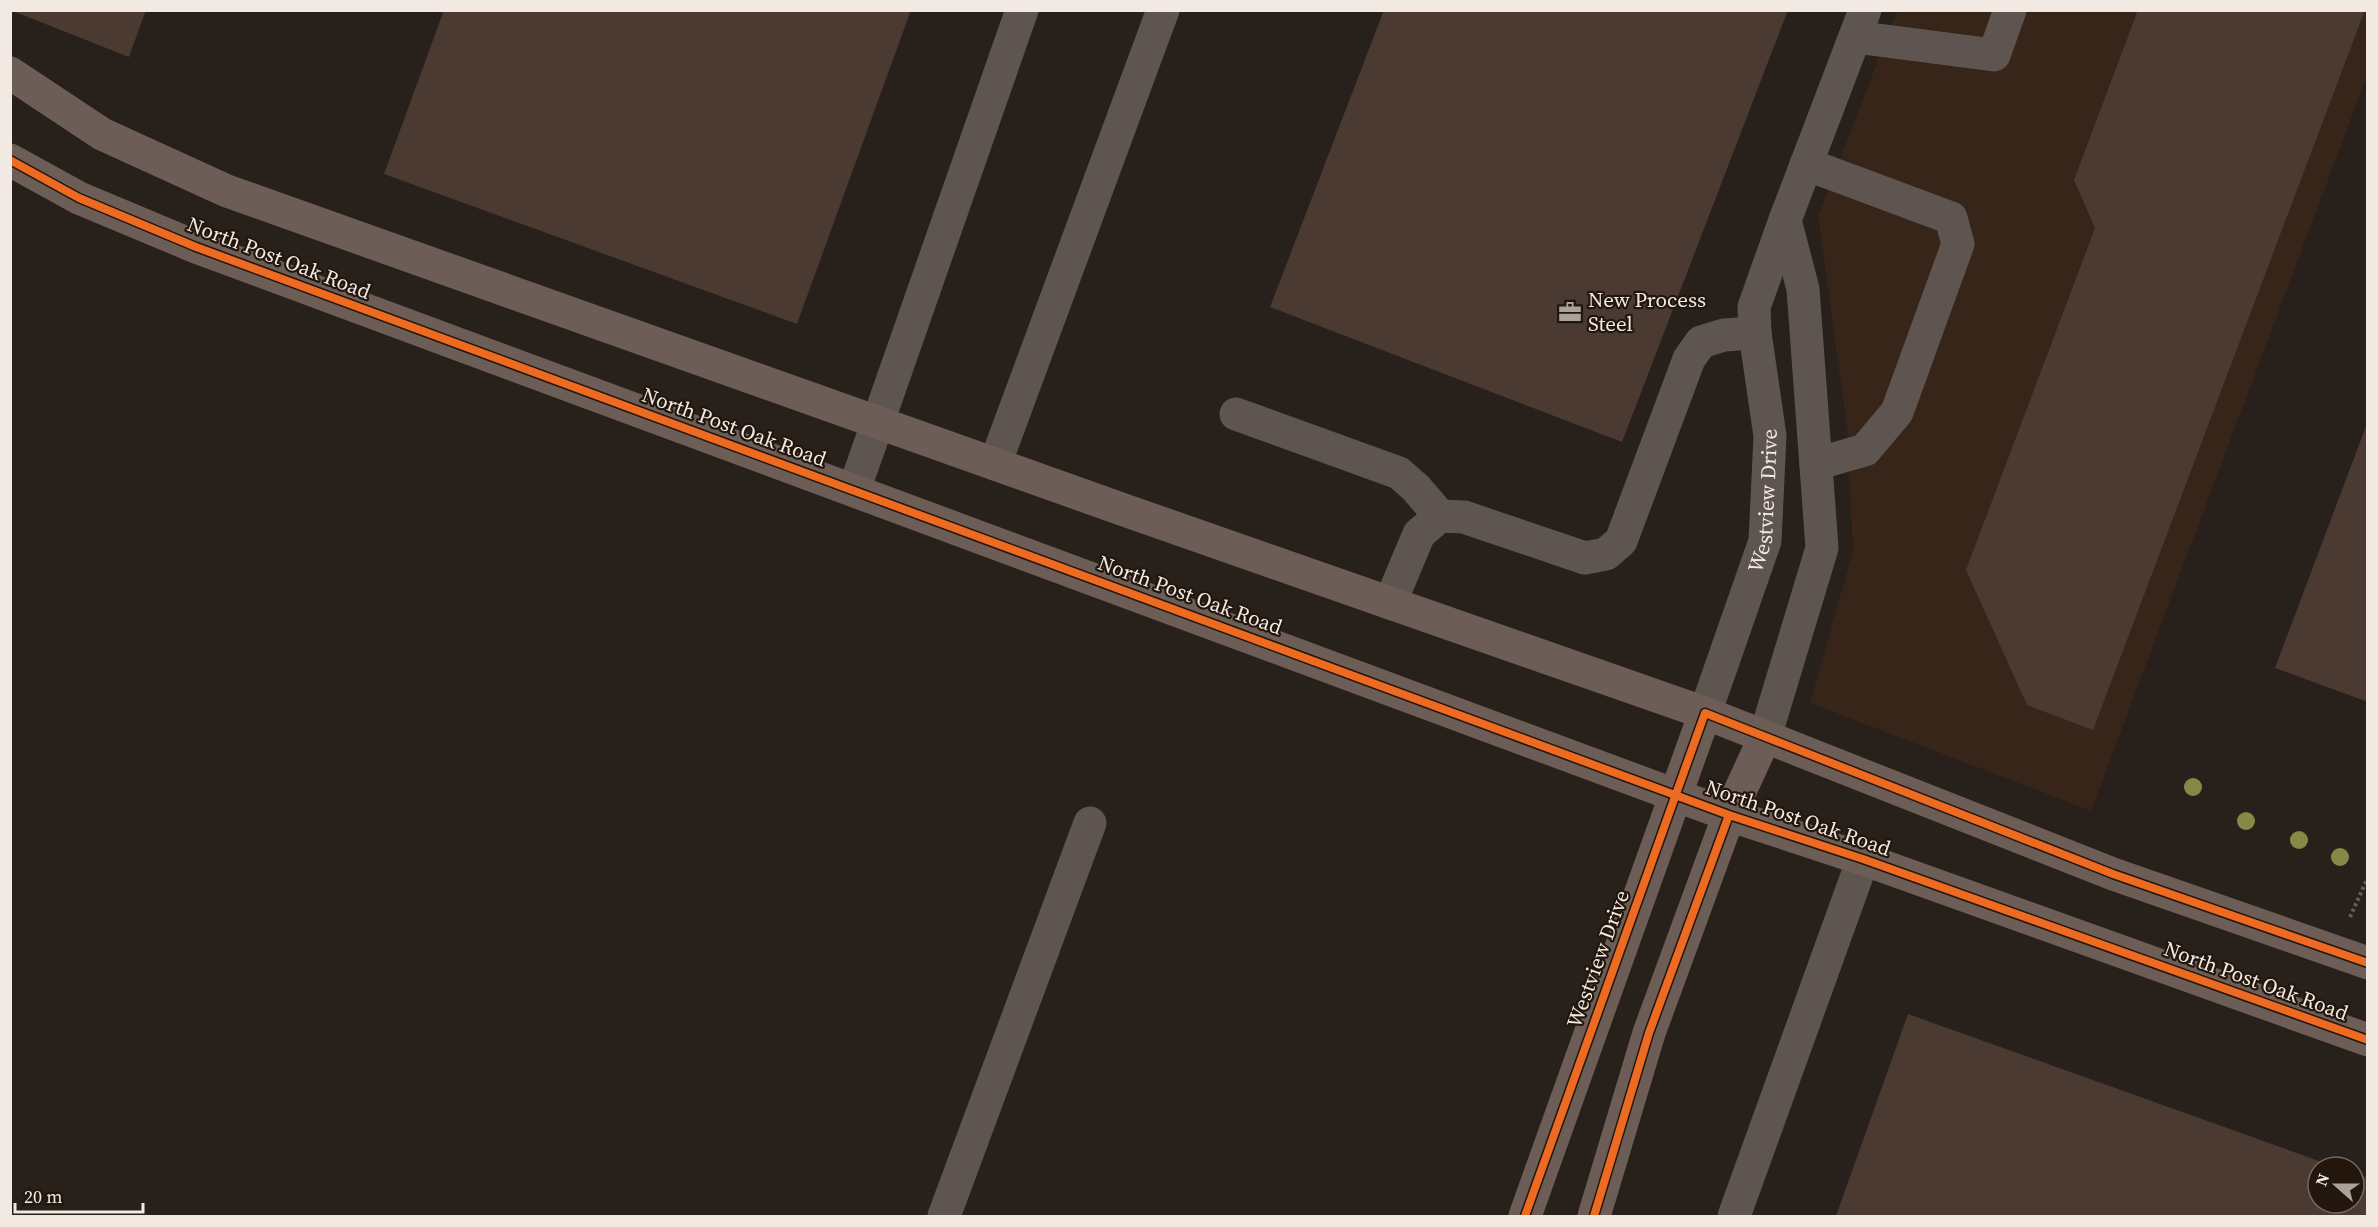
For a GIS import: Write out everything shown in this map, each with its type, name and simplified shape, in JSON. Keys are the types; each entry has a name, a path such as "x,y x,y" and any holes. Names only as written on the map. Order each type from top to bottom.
{"main road":[{"name":"North Post Oak Road","path":"10,73 102,134 227,191 1705,713 2113,874 2367,963"},
{"name":"North Post Oak Road","path":"10,159 79,198 196,247 1729,815 1863,859 2367,1040"},
{"name":"Westview Drive","path":"1525,1216 1705,713"},
{"path":"1594,1216 1649,1033 1729,815 1765,736"}],"street":[{"path":"854,490 1022,10"},
{"path":"995,464 1163,10"},
{"path":"1860,24 1994,55 2010,10"},
{"name":"Westview Drive","path":"1705,713 1765,541 1770,436 1755,333 1754,308 1860,24"},
{"path":"1806,164 1951,218 1958,244 1897,412 1865,450 1816,464"},
{"path":"1765,736 1822,548 1803,290 1785,220"},
{"path":"1390,603 1419,534 1440,516 1464,517 1585,558 1606,554 1621,541 1689,359 1701,342 1724,335 1755,333"},
{"path":"1236,414 1400,473 1440,516"},
{"path":"944,1216 1090,823"},
{"path":"1734,1216 1863,859"}],"path":[{"path":"2348,922 2367,876"}],"shaded area":[{"path":"1897,11 2367,11 2367,76 2091,811 1810,703 1853,550 1847,428 1818,216"}],"building":[{"path":"10,10 146,10 129,57"},
{"path":"444,10 911,10 797,324 384,174"},
{"path":"1384,10 1788,10 1622,442 1270,307"},
{"path":"2138,10 2365,10 2093,730 2027,705 1966,570 2095,228 2074,180"},
{"path":"2368,421 2368,702 2275,668"},
{"path":"1908,1014 2306,1156 2306,1215 2366,1215 2366,1177 2368,1178 2368,1216 1836,1216"}],"cycle path":[{"path":"10,160 79,198 196,247 1729,815 1863,859 2368,1040"},
{"path":"1525,1216 1705,713 2113,874 2368,963"},
{"path":"1594,1216 1649,1033 1729,815"}],"place":[{"name":"New Process Steel","path":"1570,312"}]}
